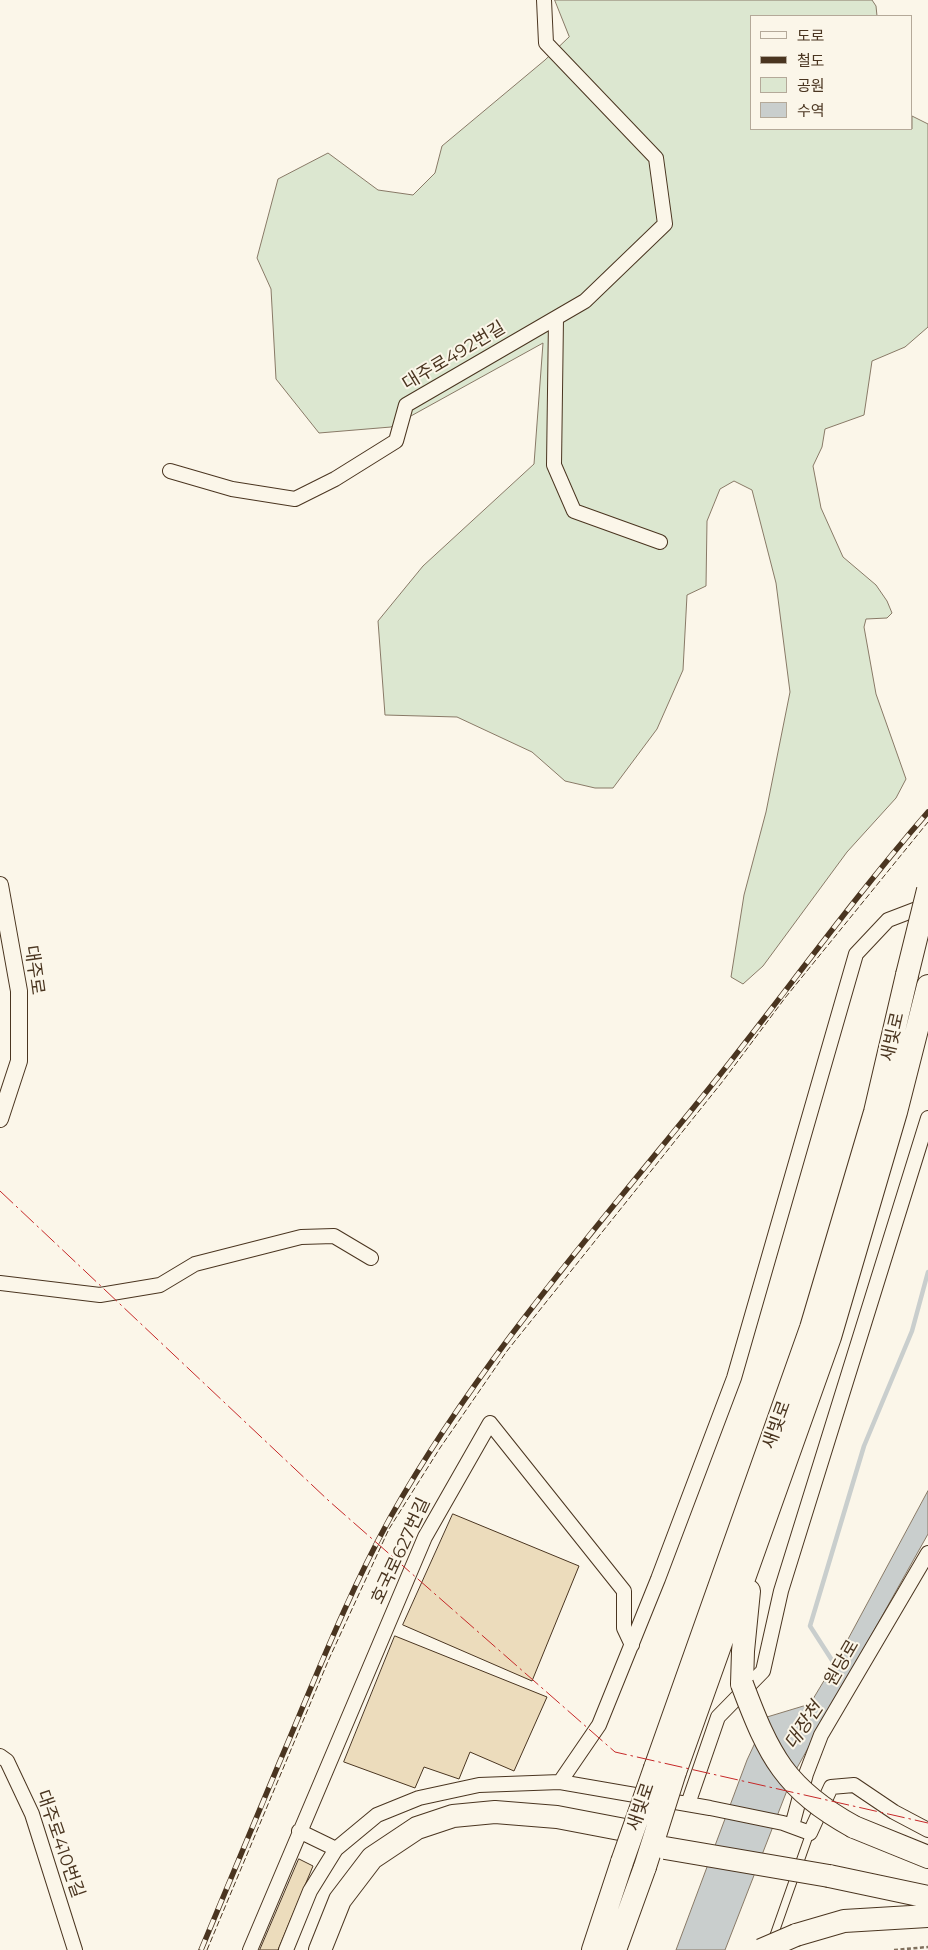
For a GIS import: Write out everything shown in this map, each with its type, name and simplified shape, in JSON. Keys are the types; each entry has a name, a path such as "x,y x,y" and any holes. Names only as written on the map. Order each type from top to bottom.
{"highway":[{"name":"새빛로","path":"615,1950 645,1867 665,1770 811,1328 875,1112 928,890"},
{"name":"새빛로","path":"593,1950 622,1862 665,1770 752,1555 830,1337 896,1112 928,986"},
{"path":"752,1555 743,1651 742,1684 760,1732 777,1763 799,1789 828,1812 854,1827 928,1857"},
{"path":"320,1950 340,1900 372,1858 417,1828 453,1816 495,1812 557,1817 666,1843"},
{"path":"331,1950 349,1907 381,1867 420,1842 450,1829 495,1824 558,1828 666,1843 928,1886"},
{"path":"830,1870 928,1898"},
{"path":"761,1950 796,1935 844,1921 928,1916"}],"street":[{"name":"대주로492번길","path":"170,471 232,489 295,498 335,479 396,441 406,405 585,301 665,224 656,158 546,43 544,0"},
{"path":"556,318 554,465 574,511 660,542"},
{"name":"대주로","path":"0,885 19,991 19,1061 0,1119"},
{"path":"560,1782 599,1725 658,1579 734,1378 856,954 888,920 922,907 928,909"},
{"path":"688,1804 718,1717 763,1671 781,1591 928,1118"},
{"path":"0,1283 100,1295 134,1290 160,1286 195,1264 301,1237 334,1236 371,1258"},
{"name":"호국로627번길","path":"250,1950 425,1537 490,1422 624,1591 624,1628 632,1645"},
{"name":"원당로","path":"788,1825 822,1735 928,1553"},
{"name":"대주로410번길","path":"0,1756 7,1761 32,1814 75,1950"},
{"path":"286,1950 310,1891 336,1849 378,1814 419,1798 479,1785 560,1782 710,1808 788,1825 810,1832 831,1787 854,1785 894,1812 928,1830"},
{"path":"299,1831 336,1849"}],"lane":[{"path":"769,1950 810,1832"}],"path":[{"path":"894,1950 928,1947"}],"green space":[{"path":"555,0 872,0 876,6 877,15 750,15 750,130 913,130 913,116 928,124 928,327 905,347 872,361 864,415 825,429 822,447 813,466 821,508 843,557 876,585 887,601 892,613 887,618 866,619 864,627 876,694 906,779 896,798 847,852 763,966 743,984 731,977 744,895 766,812 790,692 776,583 752,490 734,481 720,489 707,521 706,586 687,595 683,670 657,729 613,788 595,788 565,781 532,752 457,717 385,715 378,621 423,566 534,464 543,343 391,427 319,433 276,379 271,289 257,258 278,179 328,153 378,190 413,195 435,173 442,146 545,60 569,37"}],"water":[{"name":"대장천","path":"928,1491 928,1534 793,1775 725,1950 676,1950 747,1760 767,1717 810,1704 840,1654"}],"building":[{"path":"453,1514 579,1566 532,1681 403,1625"},
{"path":"395,1636 547,1697 514,1771 470,1752 459,1779 424,1767 415,1788 344,1762"},
{"path":"299,1859 313,1866 278,1950 260,1950"}],"waterway":[{"path":"837,1668 810,1626 864,1446 912,1331 928,1272"}],"railway":[{"path":"201,1950 319,1669 360,1577 390,1518 424,1462 498,1353 578,1249 703,1096 842,917 928,812"}],"fence":[{"path":"207,1950 329,1659 389,1529 440,1448 507,1351 723,1081 785,998 928,822"}],"power":[{"path":"0,1191 329,1501 615,1752 928,1823"}]}
